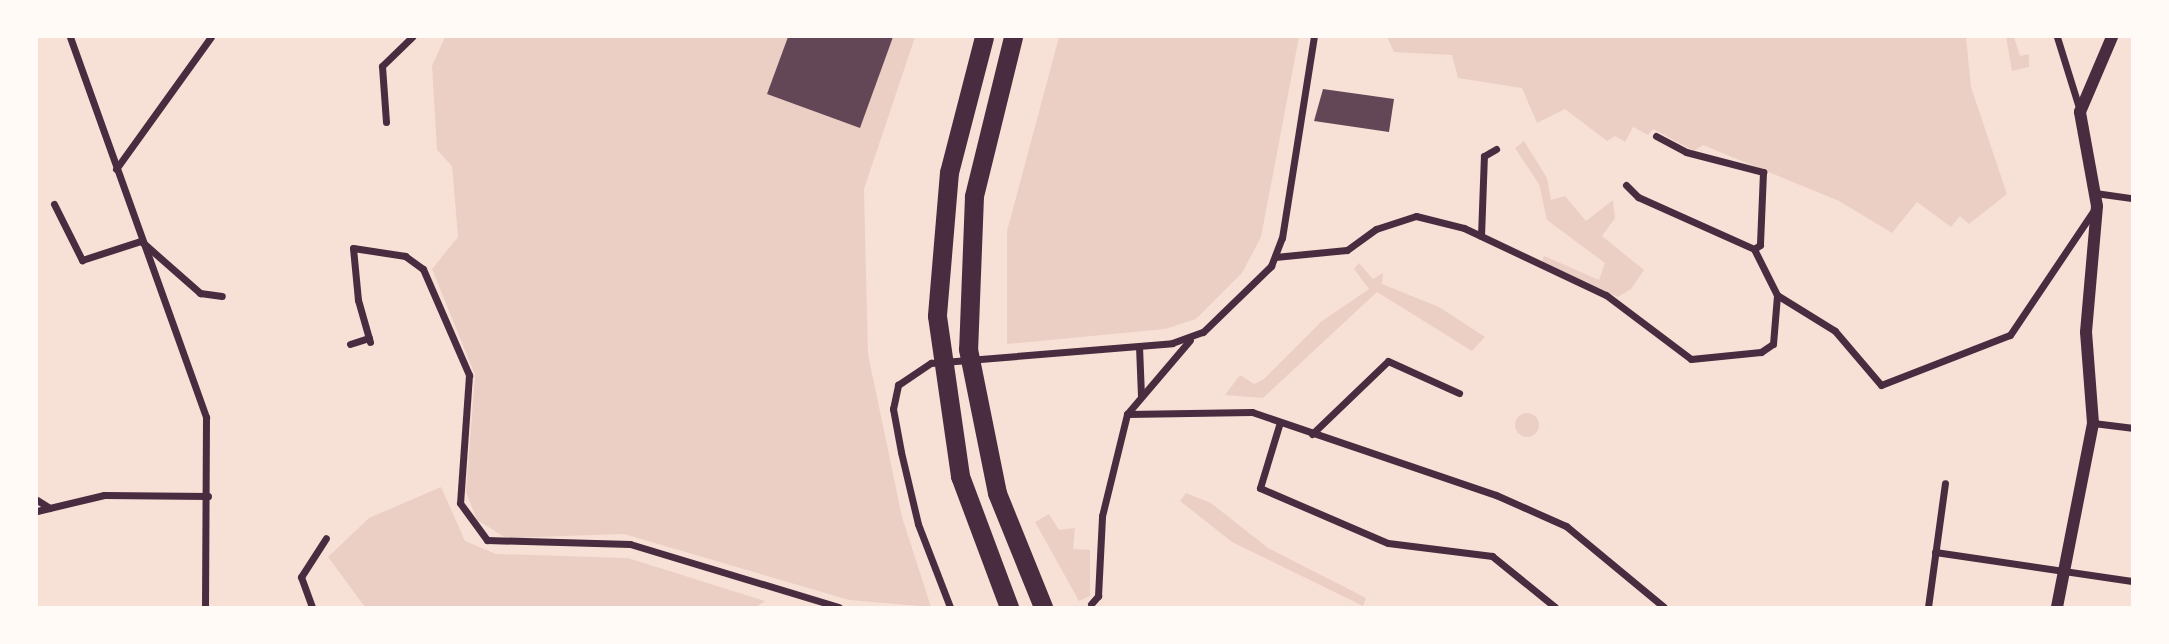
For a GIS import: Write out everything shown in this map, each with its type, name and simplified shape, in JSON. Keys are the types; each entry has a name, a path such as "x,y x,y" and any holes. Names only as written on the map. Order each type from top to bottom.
{"highway":[{"path":"984,37 945,195 937,316 960,476 1009,607"},
{"path":"1013,37 974,197 967,337 997,493 1042,607"}],"street":[{"path":"70,37 206,417 208,496 205,607"},
{"path":"116,169 211,37"},
{"path":"386,121 382,66 412,37"},
{"path":"1091,604 1098,596 1102,516 1127,414 1191,340 1259,279 1275,257 1314,37"},
{"path":"2057,37 2080,111 2097,206 2086,332 2092,423 2057,607"},
{"path":"2080,111 2112,37"},
{"path":"1656,136 1686,152 1763,172 1760,245 1754,249"},
{"path":"1481,236 1484,156 1496,149"},
{"path":"1275,257 1347,250 1376,229 1416,216 1481,236 1619,302 1691,359 1761,352 1773,344 1777,295 1754,249 1638,197 1626,185"},
{"path":"2095,192 2132,198"},
{"path":"54,204 82,260 141,241"},
{"path":"1777,295 1835,331 1881,385 2010,335 2097,206"},
{"path":"141,241 200,293 222,296"},
{"path":"350,344 370,340 353,247 405,256 429,281 470,375 460,503 487,540 629,544 839,607"},
{"path":"950,607 918,524 893,409 898,385 910,372 931,363 1191,340"},
{"path":"1139,346 1141,396"},
{"path":"1312,434 1388,361 1459,393"},
{"path":"1127,414 1145,418 1227,408 1280,422 1545,514 1664,607"},
{"path":"1280,422 1260,488 1388,544 1492,556 1555,607"},
{"path":"2092,423 2132,428"},
{"path":"1928,607 1945,483"},
{"path":"37,512 104,495 208,496"},
{"path":"37,500 50,508"},
{"path":"312,607 301,577 326,538"},
{"path":"1935,552 2132,582"}],"shaded area":[{"path":"445,37 915,37 864,189 868,354 902,517 931,607 849,600 624,534 506,538 477,520 466,492 475,375 432,269 458,237 452,166 437,150 432,66"},
{"path":"1059,37 1299,37 1261,237 1242,273 1196,319 1165,329 1007,344 1007,231"},
{"path":"1387,37 1966,37 1971,87 2007,194 1969,224 1960,216 1951,227 1917,202 1892,233 1839,201 1703,145 1694,151 1653,129 1648,135 1633,127 1625,142 1615,136 1607,141 1565,109 1537,123 1522,88 1458,78 1452,55 1394,52"},
{"path":"2006,37 2014,37 2020,56 2029,54 2029,67 2012,71"},
{"path":"1524,141 1547,178 1551,200 1565,196 1586,221 1613,200 1615,218 1602,236 1644,270 1631,289 1618,297 1542,262 1544,256 1599,280 1605,263 1547,220 1539,184 1515,148"},
{"path":"1359,263 1373,279 1383,273 1382,284 1439,307 1485,337 1472,351 1377,292 1263,398 1225,395 1240,375 1254,384 1264,379 1322,321 1369,289 1354,269"},
{"path":"1527,413 1536,416 1539,425 1536,434 1527,437 1518,434 1515,425 1518,416"},
{"path":"441,487 465,541 496,554 628,558 765,601 756,607 365,607 328,557 369,518"},
{"path":"1186,493 1211,503 1268,548 1366,598 1363,606 1232,542 1180,501"},
{"path":"1049,514 1059,530 1075,528 1073,549 1090,550 1090,596 1079,601 1035,522"}],"building":[{"path":"788,37 893,37 860,128 767,94"},
{"path":"1323,89 1394,99 1389,132 1314,121"}]}
